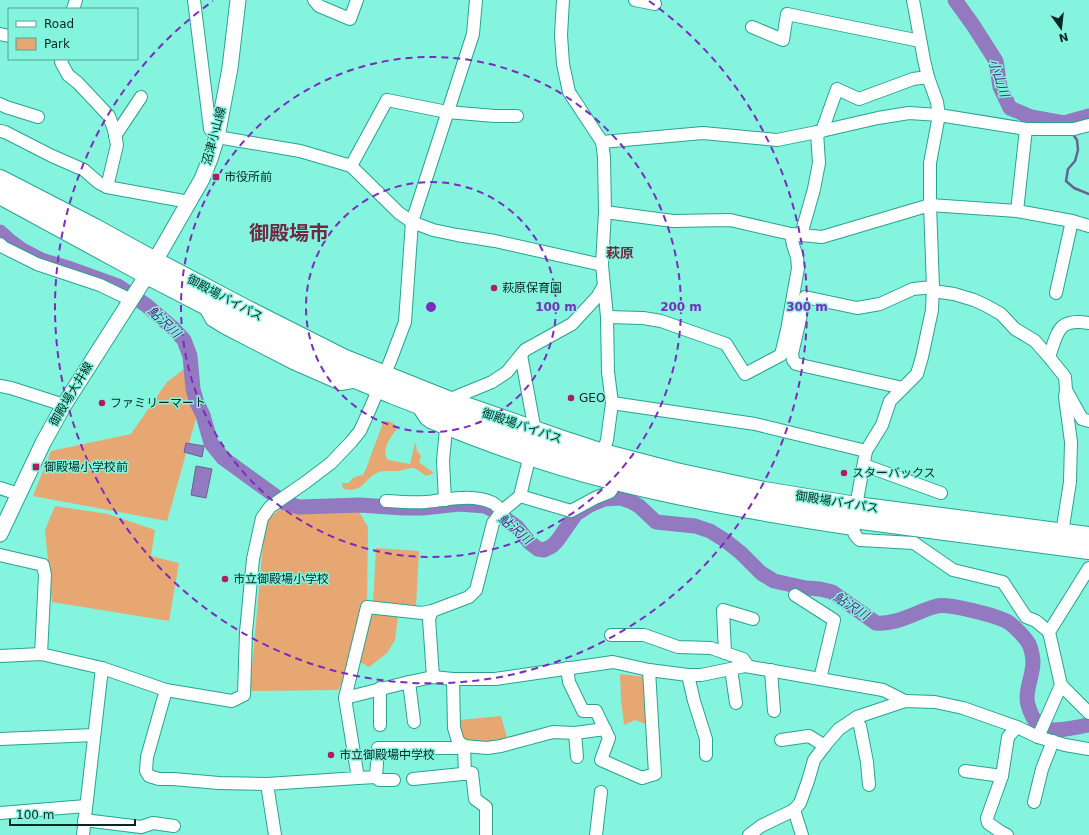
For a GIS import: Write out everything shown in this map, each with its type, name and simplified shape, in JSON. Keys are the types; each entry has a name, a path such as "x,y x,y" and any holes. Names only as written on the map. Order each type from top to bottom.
{"highway":[{"name":"御殿場バイパス","path":"0,179 95,228 142,281 246,309 343,358 416,404 503,437 584,463 612,477 769,505 1089,550"},
{"name":"御殿場バイパス","path":"0,195 142,281 203,304 297,352 360,381 382,382 448,400 603,453 676,472 764,491 854,518 1089,536"}],"main road":[{"name":"沼津小山線","path":"142,281 189,202 205,172 210,159 217,137 230,68 238,0"},
{"name":"御殿場大井線","path":"0,534 43,443 64,405 142,281"}],"street":[{"path":"194,0 210,129 217,137 300,151 351,166 399,213 412,222 433,230 495,241 602,265"},
{"path":"314,0 319,6 350,19 356,0"},
{"path":"0,656 41,654 102,668 166,690 232,701 244,695 246,632 254,559 262,518 270,507 332,463 351,442 360,431 382,382 405,322 412,222 473,34 476,0"},
{"path":"563,0 561,35 562,64 569,92 602,142 604,157 605,212 602,265 608,372 612,404 603,453"},
{"path":"635,0 655,4"},
{"path":"913,0 920,41 928,76 937,102 939,116 930,163 933,289 932,310 917,374 890,401 882,425 866,452 854,518 854,533 860,540 914,544 953,570 1003,582 1026,617 1036,621 1048,632 1061,685 1089,713"},
{"path":"752,27 783,40 788,14 920,41"},
{"path":"59,60 68,75 78,83 109,116 117,145 107,187"},
{"path":"606,317 643,318 661,321 726,344 745,374 781,355 798,268 797,257 793,244 814,189 819,162 820,132 837,89 859,99 913,79 928,76"},
{"path":"115,136 141,97"},
{"path":"351,166 387,100 447,112 495,116 517,116"},
{"path":"0,104 38,117"},
{"path":"602,142 703,133 777,140 820,132 878,118 909,113 1026,128 1062,129 1089,125"},
{"path":"1017,211 1026,128"},
{"path":"0,131 84,170 107,187 189,202"},
{"path":"605,212 673,221 730,220 822,238 930,204 1017,211 1072,221 1089,226"},
{"path":"1056,293 1072,221"},
{"path":"1,249 37,264 100,285 142,281"},
{"path":"448,400 492,382 507,372 525,350 572,324 597,297 603,287"},
{"path":"903,388 796,364 793,360 792,354 805,297 856,308 880,304 913,289 933,289 974,300 988,306 1001,314 1015,329 1035,341 1050,357 1065,377 1066,390 1064,397 1071,442 1070,482 1062,533"},
{"path":"1050,357 1061,327 1069,322 1079,321 1089,323"},
{"path":"521,355 535,431"},
{"path":"0,386 11,388 64,405"},
{"path":"1066,390 1082,419 1089,421"},
{"path":"416,404 426,419 446,429 569,471 612,477 612,489 610,492 571,510 520,496"},
{"path":"612,404 755,424 866,452"},
{"path":"445,500 443,461 446,429"},
{"path":"358,778 345,698 367,607 422,613 432,611 469,597 476,590 493,523 502,511 520,496 529,458"},
{"path":"864,465 941,492"},
{"path":"0,488 18,494"},
{"path":"386,501 408,503 458,498 478,499 494,503 502,511"},
{"path":"0,555 44,565 45,575 41,654"},
{"path":"1048,632 1084,587 1089,568"},
{"path":"796,595 834,620 820,679"},
{"path":"725,653 723,610 753,619"},
{"path":"432,611 429,619 433,677"},
{"path":"611,635 644,635 678,646 711,648 743,659 748,666"},
{"path":"345,698 380,688 433,677 453,679 496,679 613,662 649,670 688,675 701,675 748,666 883,690 905,701"},
{"path":"83,835 102,668"},
{"path":"567,668 569,682 583,711 596,711 609,738 601,760 642,778 655,774 649,670"},
{"path":"730,669 736,703"},
{"path":"772,670 774,711"},
{"path":"688,675 694,701 706,739 706,756"},
{"path":"453,679 454,728 458,741 464,746 465,774"},
{"path":"409,682 414,722"},
{"path":"1041,731 1061,685"},
{"path":"380,688 380,725"},
{"path":"166,690 147,757 146,770 149,776 159,779 219,783 267,784 376,777 379,780 394,780"},
{"path":"749,835 761,826 794,810 800,803 814,760 839,729 855,719 905,701 935,702 963,708 1017,727 1041,731 1053,741 1065,745 1089,749"},
{"path":"855,719 860,726 867,762 869,785"},
{"path":"1007,835 988,823 987,818 1002,776 1008,738 1017,727"},
{"path":"376,777 378,748 456,748 464,746 487,748 502,746 553,732 575,733 605,729"},
{"path":"575,733 576,757"},
{"path":"0,740 94,735"},
{"path":"781,740 809,736 825,746"},
{"path":"1034,802 1042,769 1053,741"},
{"path":"965,771 1002,776"},
{"path":"413,779 472,773 475,799 486,807 486,835"},
{"path":"267,784 276,835"},
{"path":"596,835 601,792"},
{"path":"0,813 86,806"},
{"path":"794,810 802,835"},
{"path":"84,820 141,827 153,823 174,826"}],"green space":[{"path":"187,367 197,415 167,521 33,496 51,451 131,434 167,382"},
{"path":"386,421 393,423 397,429 387,444 385,452 388,460 410,464 415,443 417,451 421,456 419,462 434,473 426,476 416,469 411,468 400,471 381,471 356,489 344,489 342,483 349,483 353,478 363,475 383,422"},
{"path":"55,506 108,514 155,530 151,556 179,563 169,621 52,602 45,530"},
{"path":"281,509 358,510 368,527 367,607 339,690 250,691 265,520"},
{"path":"376,548 419,551 416,606 373,603"},
{"path":"368,614 398,616 395,640 387,653 369,667 360,662"},
{"path":"620,674 647,677 651,750 646,749 646,724 635,720 624,725"},
{"path":"501,716 508,741 462,745 459,720"}],"shaded area":[{"path":"186,443 204,446 202,457 184,452"},
{"path":"196,466 212,469 206,498 191,495"}],"waterway":[{"name":"小山川","path":"955,0 996,61 1000,87 1010,108 1031,117 1064,123 1089,116"},
{"path":"1072,133 1077,140 1078,150 1075,161 1068,169 1066,181 1074,188 1089,194"},
{"name":"鮎沢川","path":"0,232 22,250 41,260 118,286 146,305 174,329 184,340 190,356 193,389 197,403 203,415 211,443 223,458 285,503 299,507 360,505 423,508 459,504 485,506 495,511 517,527 529,542 538,549 544,550 552,546 557,541 576,514 590,505 604,499 620,498 639,506 656,522 695,526 710,531 726,541 741,553 761,573 774,581 832,592 876,623 900,620 937,606 951,606 1003,619 1025,638 1031,650 1033,666 1027,698 1031,713 1037,723 1044,728 1053,730 1089,725"}],"place":[{"name":"市役所前","path":"216,177"},
{"name":"萩原保育園","path":"494,288"},
{"name":"GEO","path":"571,398"},
{"name":"ファミリーマート","path":"102,403"},
{"name":"御殿場小学校前","path":"36,467"},
{"name":"スターバックス","path":"844,473"},
{"name":"市立御殿場小学校","path":"225,579"},
{"name":"市立御殿場中学校","path":"331,755"}],"district":[{"name":"御殿場市","path":"289,233"},
{"name":"萩原","path":"620,253"}]}
